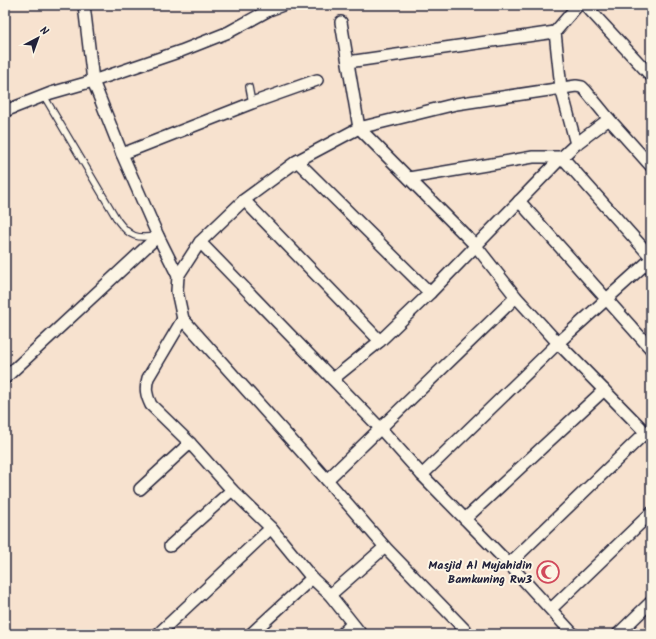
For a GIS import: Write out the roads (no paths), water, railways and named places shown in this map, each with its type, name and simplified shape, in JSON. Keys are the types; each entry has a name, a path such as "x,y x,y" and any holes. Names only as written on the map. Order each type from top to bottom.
{"street":[{"path":"84,5 93,81 122,154 158,236 178,276"},
{"path":"5,111 44,96 181,51 229,32 269,10 283,5"},
{"path":"348,62 555,32 578,5"},
{"path":"584,5 651,76"},
{"path":"341,22 359,128 476,246 516,297 558,343 648,435 509,564"},
{"path":"555,32 561,88 576,144"},
{"path":"122,154 252,103 317,80"},
{"path":"469,634 384,547 327,480 183,319 177,291 178,276 200,242 244,200 297,161 359,128 456,104 561,88 576,86 582,87 651,166"},
{"path":"333,379 380,341 430,293 562,157 576,144 609,119"},
{"path":"409,178 533,158 562,157"},
{"path":"422,475 558,343 651,258 562,157"},
{"path":"297,161 430,293"},
{"path":"244,200 380,341"},
{"path":"519,202 651,349"},
{"path":"5,378 158,236"},
{"path":"200,242 381,429 422,475 509,564 573,634"},
{"path":"327,480 516,297"},
{"path":"183,319 148,378 145,387 147,397 151,405 190,443 232,490 272,528 312,578 330,595 361,634"},
{"path":"465,519 604,390"},
{"path":"140,489 190,443"},
{"path":"170,546 232,490"},
{"path":"551,609 651,513"},
{"path":"158,634 272,528"},
{"path":"330,595 384,547"},
{"path":"251,634 312,578"},
{"path":"618,634 651,602"},
{"path":"342,634 352,624"}],"lane":[{"path":"249,87 252,103"},
{"path":"44,96 109,208 126,232 141,238 158,236"}],"place":[{"name":"Masjid Al Mujahidin Bamkuning Rw3","path":"548,572"}]}
